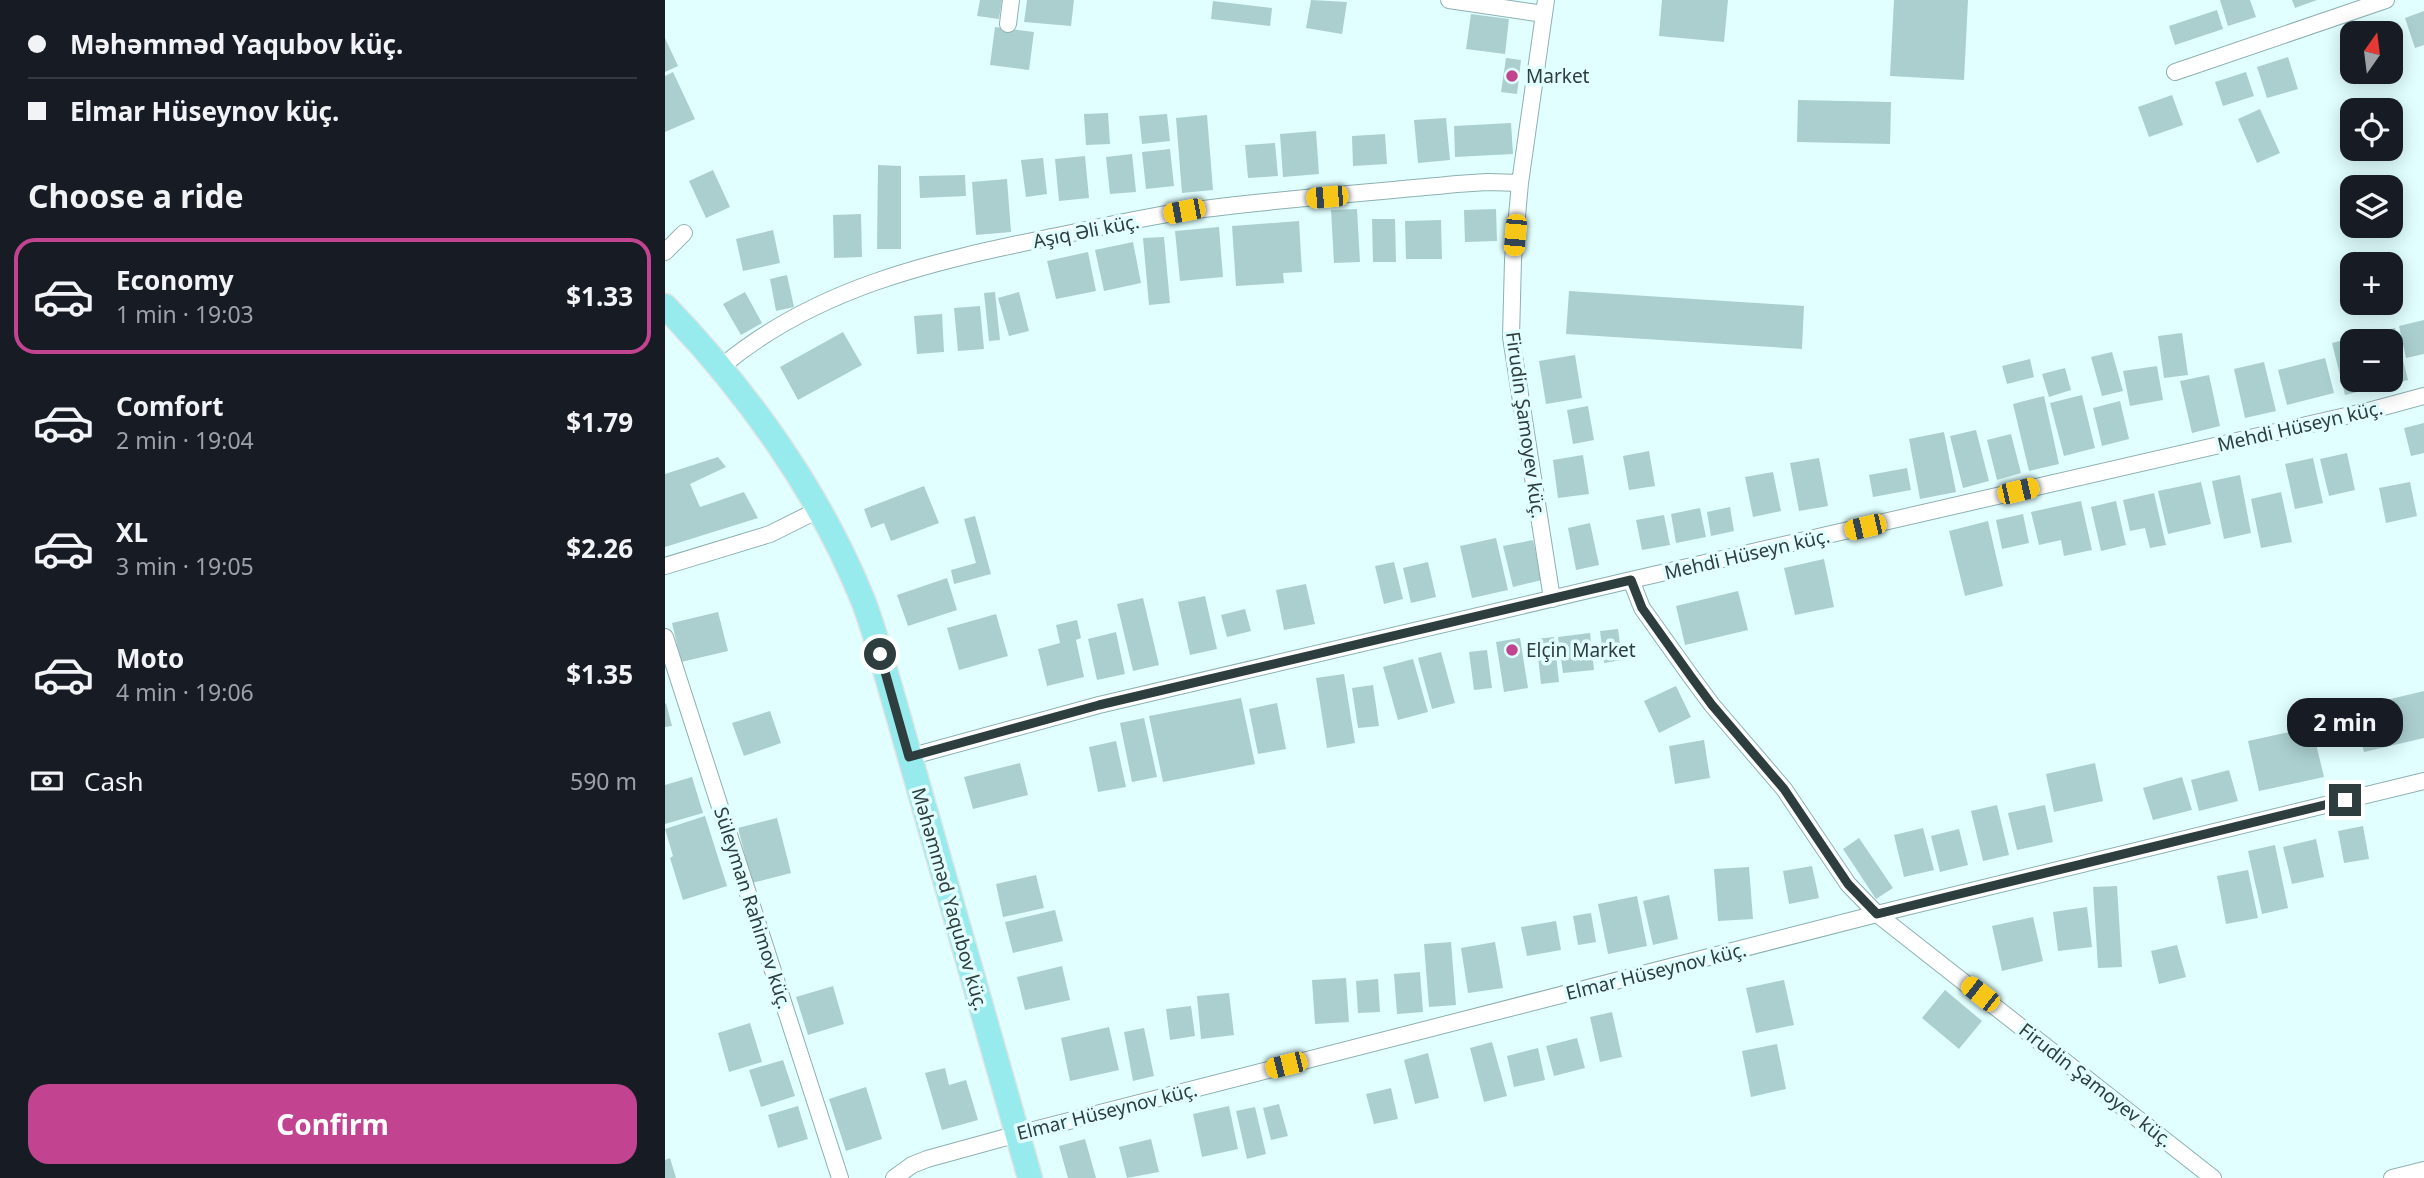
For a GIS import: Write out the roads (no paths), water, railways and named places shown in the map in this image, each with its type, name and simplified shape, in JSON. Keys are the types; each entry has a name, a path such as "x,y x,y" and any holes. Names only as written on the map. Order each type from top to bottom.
{"main road":[{"name":"Məhəmməd Yaqubov küç.","path":"665,306 721,367 785,456 833,536 863,600 1030,1178"}],"street":[{"path":"1008,24 1011,0"},
{"path":"1449,0 1545,7"},
{"path":"2175,72 2386,0"},
{"name":"Firudin Şamoyev küç.","path":"1545,7 1520,183 1513,260 1511,337 1552,599"},
{"name":"Aşıq Əli küç.","path":"721,367 754,342 862,285 909,269 991,250 1184,211 1457,184 1520,183"},
{"path":"665,251 684,233"},
{"name":"Mehdi Hüseyn küç.","path":"909,757 1099,705 2424,396"},
{"path":"665,566 770,534 818,510"},
{"name":"Firudin Şamoyev küç.","path":"1631,580 1642,608 1698,687 1784,789 1848,884 1877,914 2213,1178"},
{"name":"Süleyman Rahimov küç.","path":"665,637 840,1178"},
{"name":"Elmar Hüseynov küç.","path":"894,1178 912,1165 927,1159 1018,1134 1877,914 2424,781"},
{"path":"2392,1178 2424,1170"}],"place":[{"name":"Market","path":"1512,76"},
{"name":"Elçin Market","path":"1512,650"}]}
